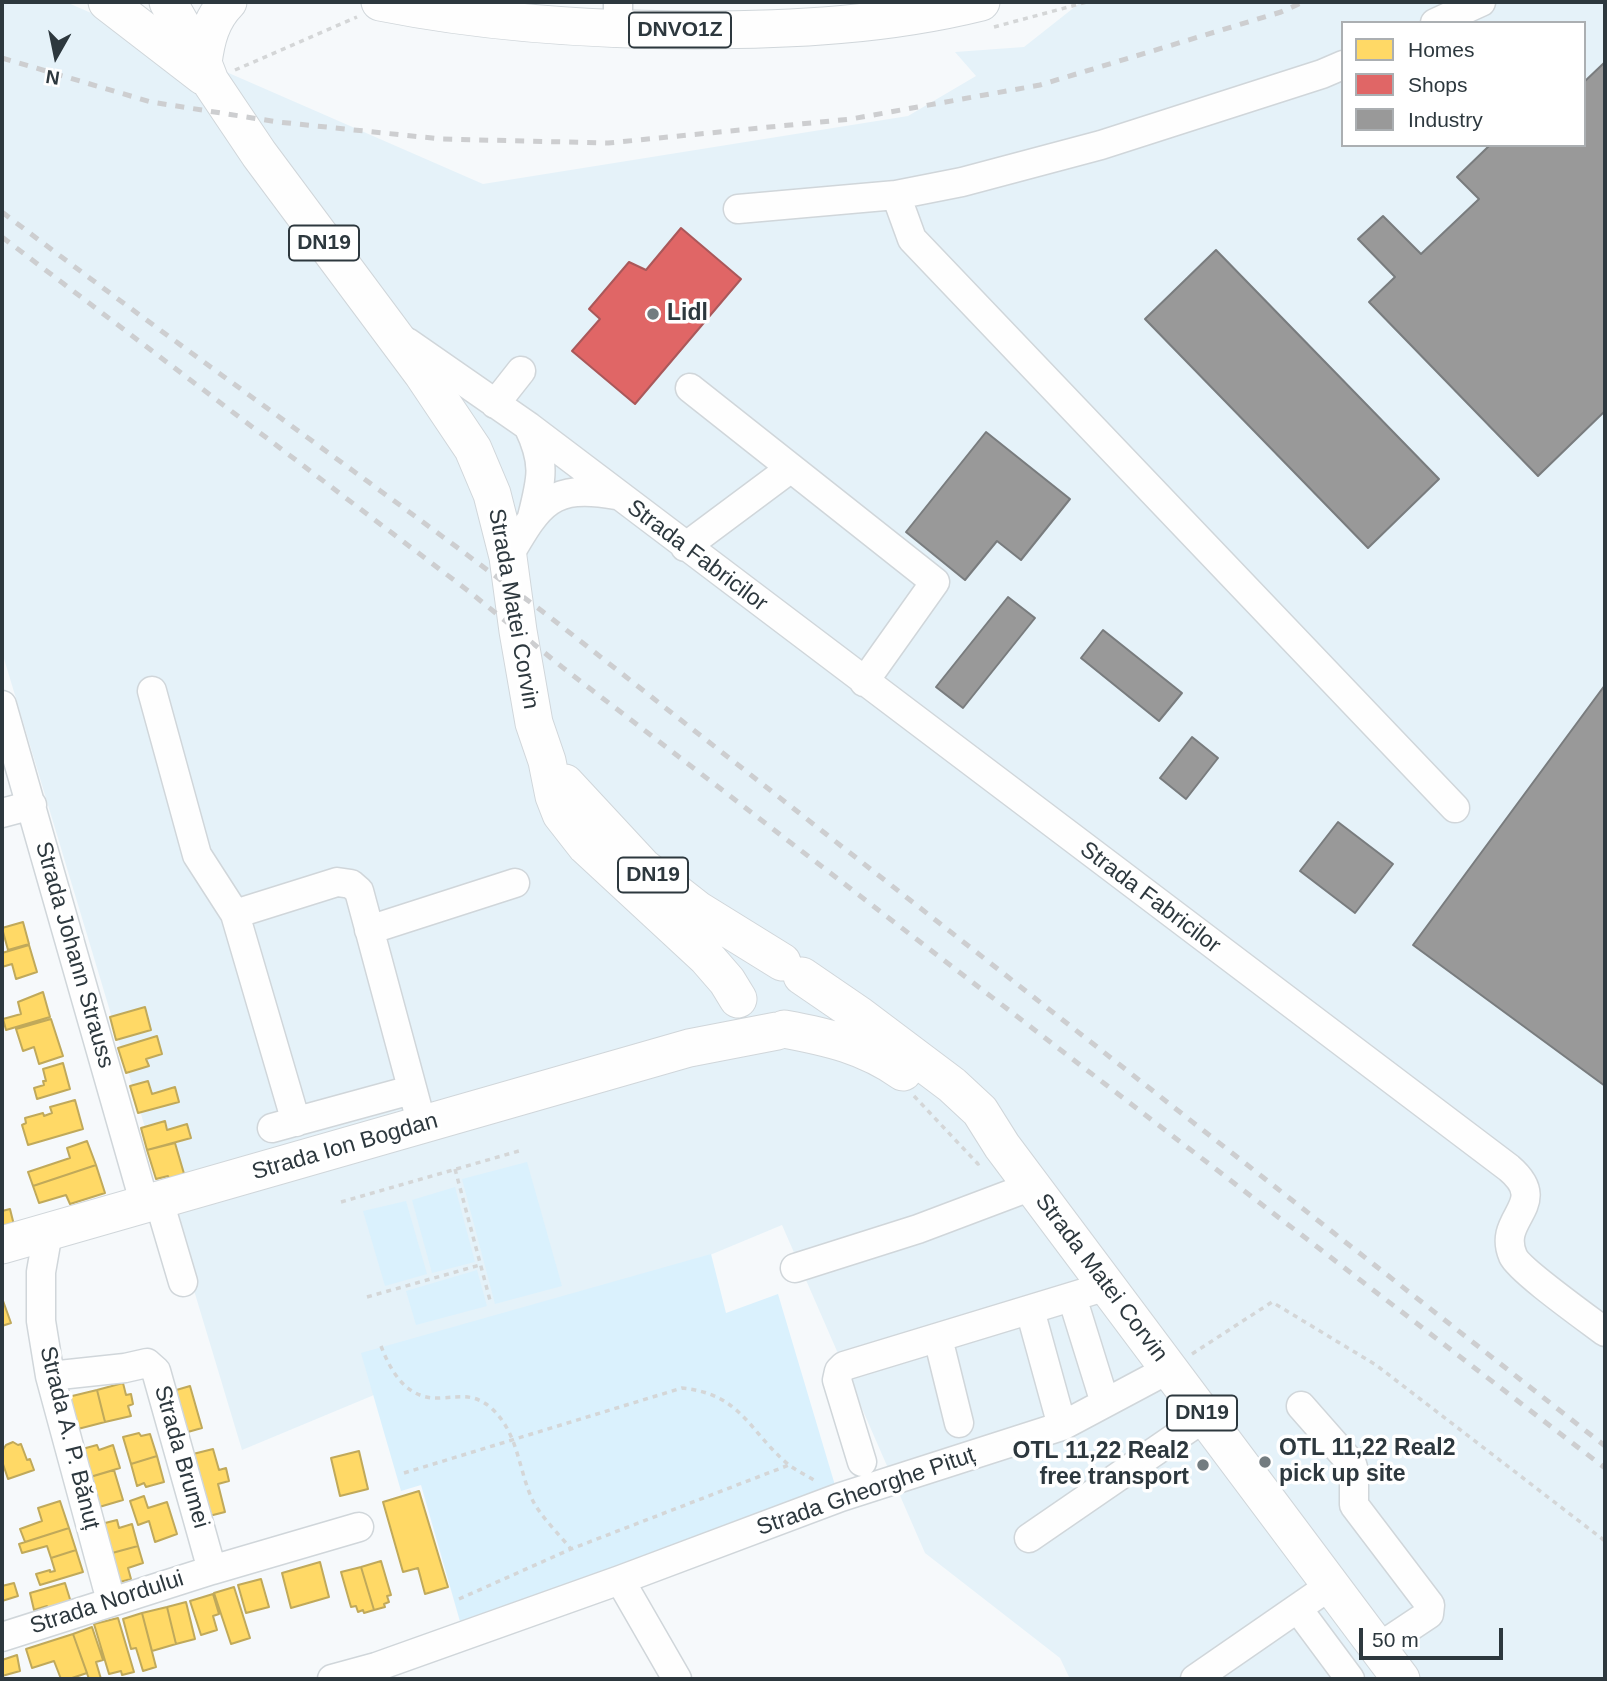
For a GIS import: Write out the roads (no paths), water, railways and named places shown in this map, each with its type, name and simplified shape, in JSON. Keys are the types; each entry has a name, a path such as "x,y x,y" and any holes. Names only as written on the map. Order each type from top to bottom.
{"main road":[{"name":"DN19","path":"107,2 206,72"},
{"name":"DN19","path":"169,2 206,72"},
{"path":"206,72 205,44 214,21 228,2"},
{"name":"DNVO1Z","path":"545,2 618,5 808,2"},
{"name":"DNVO1Z","path":"369,9 623,30 819,27 883,20 981,2"},
{"name":"Strada Matei Corvin","path":"206,72 268,165 391,330 473,449 492,494 508,557 534,723 547,761 554,796 570,827 586,846 707,958 727,981 738,1000"},
{"name":"Strada Matei Corvin","path":"547,761 643,867 698,909 859,1015 952,1084 980,1111 1002,1146 1401,1679"},
{"path":"689,1048 738,1000 740,984 753,967 772,961 792,969 807,987 805,1010 798,1020 781,1030"},
{"name":"DN19","path":"738,1000 742,1011 756,1026 766,1030 781,1030"},
{"name":"Strada Matei Corvin","path":"781,1030 834,1038 877,1056 1002,1146"},
{"name":"Strada Ion Bogdan","path":"2,1245 689,1048 781,1030"}],"street":[{"path":"1439,21 1481,2"},
{"path":"737,209 897,195 961,182 1101,145 1341,66"},
{"path":"897,195 912,239 1455,808"},
{"name":"Strada Fabricilor","path":"391,330 528,426 1521,1178 1526,1203 1509,1235 1514,1260 1605,1332"},
{"path":"495,404 521,370"},
{"path":"690,388 935,582 864,682"},
{"path":"528,426 539,449 541,468 540,486 532,517"},
{"path":"685,547 791,468"},
{"name":"Strada Fabricilor","path":"508,557 532,517 545,503 575,491 616,495"},
{"path":"152,691 197,855 236,914 284,1125 411,1090"},
{"name":"Strada Johann Strauss","path":"2,705 152,1203 183,1282"},
{"path":"2,813 32,805"},
{"path":"236,914 337,882 351,884 359,891 422,1125"},
{"path":"369,930 515,883"},
{"path":"795,1268 943,1220 1032,1186"},
{"name":"Strada A. P. Bănuț","path":"48,1232 41,1272 41,1321 50,1376 111,1601"},
{"path":"862,1462 837,1380 839,1371 844,1366 1107,1286"},
{"path":"1072,1297 1105,1403"},
{"path":"1030,1310 1062,1426"},
{"path":"938,1338 959,1423"},
{"name":"Strada Brumei","path":"50,1376 147,1363 156,1371 212,1570"},
{"name":"Strada Gheorghe Pituț","path":"332,1679 376,1667 620,1580 842,1497 1062,1426 1169,1369"},
{"path":"1301,1406 1352,1464 1354,1505 1430,1605 1429,1614 1378,1648"},
{"path":"1029,1538 1205,1417"},
{"name":"Strada Nordului","path":"2,1636 359,1527"},
{"path":"620,1580 677,1679"},
{"path":"1195,1679 1331,1585"},
{"path":"1298,1609 1350,1679"}],"railway":[{"path":"2,58 151,102 278,122 441,139 608,143 851,119 1040,85 1281,12 1303,2"},
{"path":"2,212 551,618 1605,1446"},
{"path":"2,237 471,593 562,667 1605,1468"}],"place":[{"name":"Lidl","path":"653,314"},
{"name":"OTL 11,22 Real2 pick up site","path":"1265,1462"},
{"name":"OTL 11,22 Real2 free transport","path":"1203,1465"}]}
